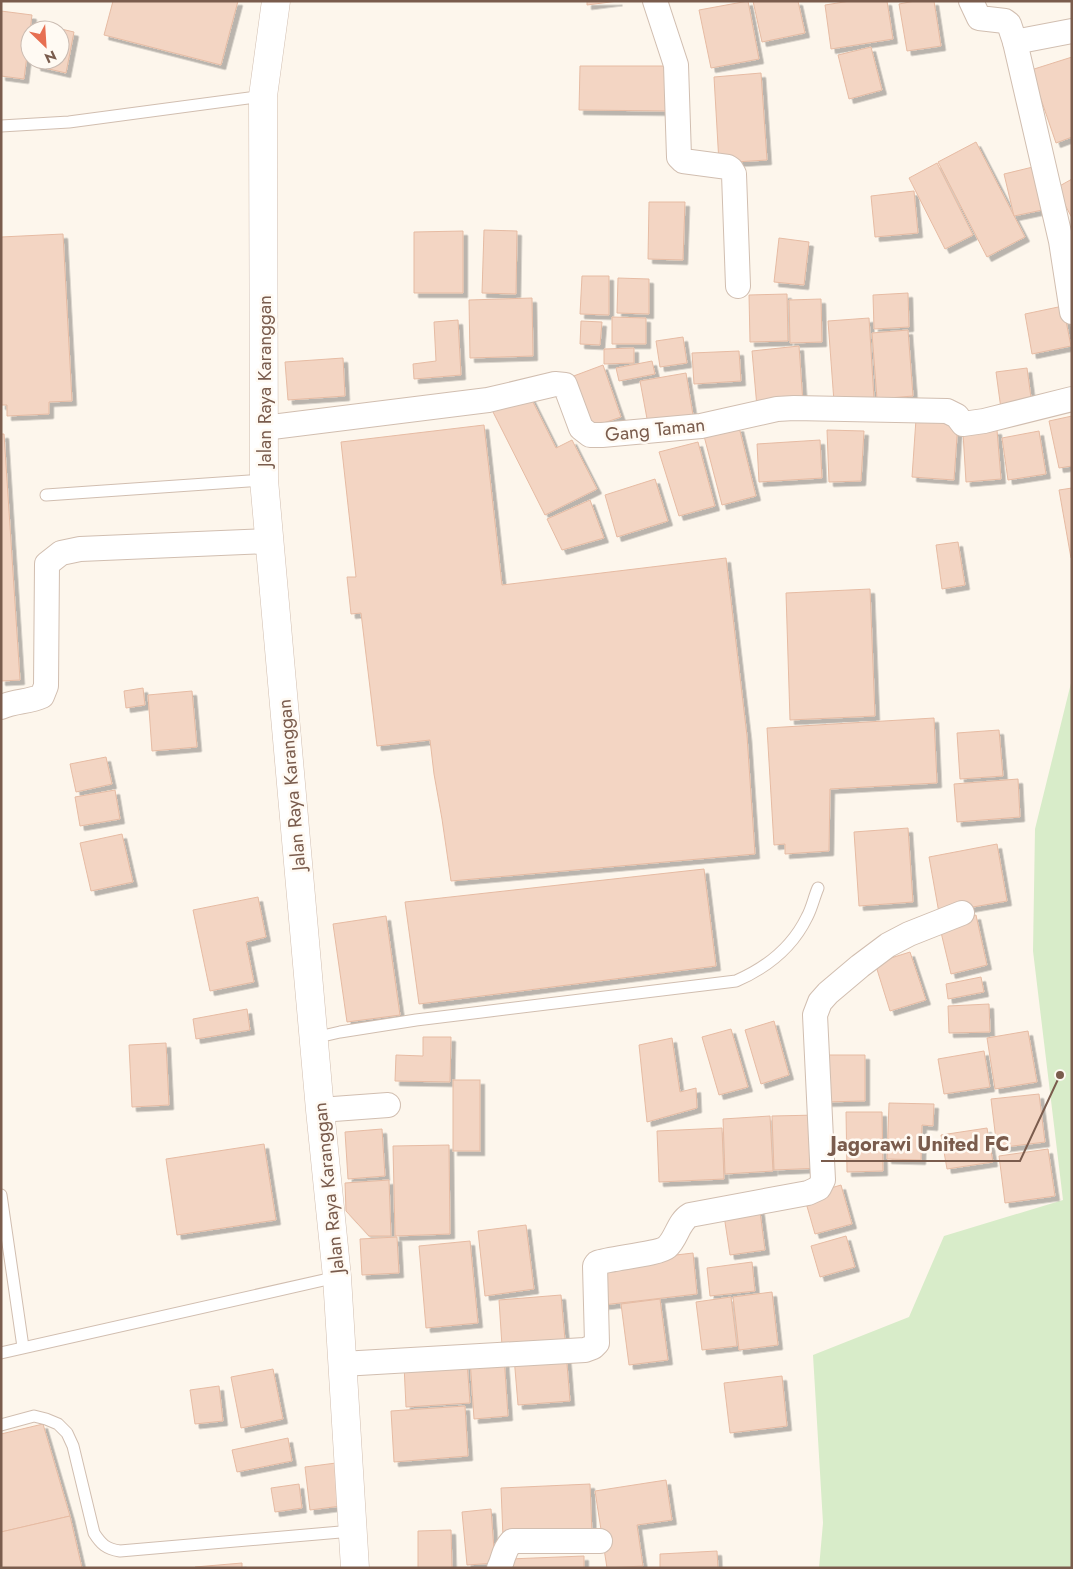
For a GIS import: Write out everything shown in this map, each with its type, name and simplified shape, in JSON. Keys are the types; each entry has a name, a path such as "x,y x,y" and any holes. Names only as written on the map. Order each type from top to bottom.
{"street":[{"name":"Jalan Raya Karanggan","path":"276,1 263,96 264,480 320,1110 337,1277 355,1568"},
{"path":"655,1 676,65 679,157 683,161 728,166 734,174 738,286"},
{"path":"971,1 979,18 1008,23 1016,42 1066,240 1072,312"},
{"path":"1016,42 1072,31"},
{"name":"Gang Taman","path":"264,428 488,400 555,384 565,385 581,428 590,435 602,436 701,426 785,408 947,412 957,416 963,424 967,424 1072,399"},
{"path":"1,707 10,703 34,700 42,696 46,686 47,564 61,553 80,548 270,541"},
{"path":"342,1364 585,1350 593,1347 597,1341 595,1266 597,1263 656,1252 666,1248 684,1219 690,1215 808,1193 819,1188 823,1180 815,1015 818,1006 828,994 860,966 893,942 962,913"},
{"path":"320,1110 388,1106"},
{"path":"500,1568 504,1549 512,1541 600,1541"}],"lane":[{"path":"1,126 69,122 263,96"},
{"path":"46,495 264,480"},
{"path":"314,1038 416,1020 736,981 754,973 774,960 792,940 807,917 818,888"},
{"path":"1,1195 23,1347"},
{"path":"1,1353 337,1277"},
{"path":"1,1425 34,1416 58,1424 66,1433 72,1446 94,1533 101,1544 108,1549 120,1551 352,1531"}],"green space":[{"path":"1072,679 1072,1568 819,1568 823,1523 813,1355 909,1317 944,1236 1063,1200 1033,951 1035,829"}],"building":[{"path":"113,1 238,1 221,65 104,35"},
{"path":"587,1 618,1 587,5"},
{"path":"748,1 759,59 711,68 699,10"},
{"path":"753,1 798,1 805,33 762,42"},
{"path":"850,1 887,1 893,39 831,49 825,5"},
{"path":"915,1 934,1 941,46 907,51 899,4"},
{"path":"1,11 32,15 31,20 20,20 20,70 25,70 24,79 1,76"},
{"path":"70,31 74,32 70,52"},
{"path":"871,47 882,90 849,99 838,55"},
{"path":"1072,57 1072,137 1056,143 1031,70"},
{"path":"580,66 671,66 671,111 579,110"},
{"path":"53,70 67,70 66,73"},
{"path":"761,73 767,160 719,163 714,77"},
{"path":"976,142 1025,237 987,257 938,162"},
{"path":"937,163 973,235 945,249 909,178"},
{"path":"1037,166 1047,209 1014,216 1004,174"},
{"path":"1072,179 1072,218 1056,188"},
{"path":"914,191 918,233 875,237 871,196"},
{"path":"649,202 685,202 683,260 648,259"},
{"path":"484,230 517,231 516,294 482,293"},
{"path":"463,231 463,293 414,293 414,232"},
{"path":"63,234 72,401 49,402 49,414 7,416 7,405 1,405 1,237"},
{"path":"779,238 809,242 804,285 774,282"},
{"path":"582,276 609,276 609,315 580,314"},
{"path":"618,278 649,279 649,314 617,313"},
{"path":"908,293 909,327 874,329 873,295"},
{"path":"787,294 788,341 750,342 749,295"},
{"path":"532,298 533,356 470,358 469,300"},
{"path":"821,299 822,342 790,343 789,300"},
{"path":"1063,306 1071,346 1032,354 1025,314"},
{"path":"612,317 646,318 646,344 612,344"},
{"path":"869,318 874,399 834,402 828,321"},
{"path":"458,320 461,375 414,379 413,364 436,361 434,322"},
{"path":"581,321 602,322 600,345 580,344"},
{"path":"908,330 913,396 877,399 872,333"},
{"path":"683,337 687,363 660,367 656,341"},
{"path":"799,346 803,403 757,407 752,351"},
{"path":"634,348 634,363 604,364 604,349"},
{"path":"739,351 741,381 694,384 692,353"},
{"path":"343,358 345,396 288,400 285,362"},
{"path":"652,361 655,374 619,381 616,368"},
{"path":"603,365 621,417 589,428 571,377"},
{"path":"1027,368 1032,405 1001,409 996,372"},
{"path":"686,373 693,415 648,424 640,381"},
{"path":"528,392 556,448 572,440 597,489 545,515 492,410"},
{"path":"1072,416 1072,466 1059,468 1049,421"},
{"path":"916,419 958,422 954,480 912,477"},
{"path":"484,425 502,585 726,558 747,736 755,854 451,881 430,740 377,746 361,613 351,614 347,577 356,577 341,442"},
{"path":"739,427 756,496 722,505 704,436"},
{"path":"827,430 864,431 861,481 829,482"},
{"path":"997,430 1001,479 966,482 963,433"},
{"path":"1039,431 1046,474 1008,480 1002,438"},
{"path":"1,434 4,434 20,680 1,681"},
{"path":"820,440 822,478 759,482 757,444"},
{"path":"698,442 715,506 679,516 659,452"},
{"path":"655,479 668,521 617,537 605,495"},
{"path":"1072,488 1072,558 1071,558 1059,490"},
{"path":"590,500 604,538 562,550 547,519"},
{"path":"958,542 965,585 942,589 936,545"},
{"path":"870,589 875,716 790,720 786,593"},
{"path":"143,688 145,705 126,708 124,691"},
{"path":"192,691 197,747 152,751 148,695"},
{"path":"934,718 937,783 830,789 829,851 785,854 785,844 774,845 767,728"},
{"path":"999,730 1003,776 960,779 957,733"},
{"path":"106,757 112,784 76,792 70,764"},
{"path":"1018,779 1020,817 957,822 954,784"},
{"path":"115,790 120,819 80,826 75,797"},
{"path":"908,828 913,902 859,906 854,832"},
{"path":"122,834 133,882 91,891 80,843"},
{"path":"997,844 1007,901 939,913 929,857"},
{"path":"704,869 716,966 419,1004 405,902"},
{"path":"258,897 266,937 246,942 254,982 210,991 193,910"},
{"path":"976,915 987,965 951,974 939,924"},
{"path":"386,916 400,1015 347,1022 333,924"},
{"path":"910,952 926,1000 890,1011 875,963"},
{"path":"981,977 984,992 948,999 946,984"},
{"path":"989,1004 990,1032 949,1033 948,1006"},
{"path":"247,1009 250,1030 196,1039 193,1019"},
{"path":"774,1021 789,1075 761,1084 745,1030"},
{"path":"731,1029 748,1087 719,1095 702,1037"},
{"path":"1028,1031 1037,1082 995,1089 987,1038"},
{"path":"423,1037 451,1037 450,1082 395,1081 396,1055 423,1056"},
{"path":"672,1038 680,1092 696,1088 697,1108 647,1122 639,1045"},
{"path":"166,1043 169,1105 132,1107 129,1045"},
{"path":"984,1051 990,1087 944,1094 938,1059"},
{"path":"823,1055 865,1055 865,1101 823,1102"},
{"path":"453,1080 480,1080 480,1151 453,1151"},
{"path":"1039,1094 1045,1142 997,1148 991,1099"},
{"path":"889,1103 934,1104 933,1126 922,1125 921,1160 887,1159"},
{"path":"846,1112 882,1112 883,1171 847,1172"},
{"path":"818,1115 821,1168 774,1170 772,1116"},
{"path":"770,1116 773,1171 725,1174 723,1119"},
{"path":"722,1128 724,1179 659,1182 657,1131"},
{"path":"987,1128 993,1162 947,1169 941,1135"},
{"path":"382,1129 385,1176 348,1179 345,1132"},
{"path":"264,1144 276,1220 177,1235 166,1159"},
{"path":"449,1145 450,1234 395,1236 393,1146"},
{"path":"1048,1149 1055,1196 1005,1203 999,1156"},
{"path":"389,1180 391,1236 369,1236 346,1211 345,1183"},
{"path":"841,1185 852,1224 815,1234 804,1196"},
{"path":"759,1204 765,1250 730,1255 723,1209"},
{"path":"526,1225 534,1289 485,1296 478,1231"},
{"path":"846,1236 855,1267 820,1277 811,1246"},
{"path":"397,1237 399,1273 362,1275 360,1239"},
{"path":"470,1241 478,1323 426,1328 419,1246"},
{"path":"693,1253 697,1294 603,1305 599,1264"},
{"path":"752,1262 755,1291 710,1296 707,1268"},
{"path":"772,1292 778,1345 739,1350 733,1297"},
{"path":"561,1295 565,1340 502,1346 499,1300"},
{"path":"731,1297 737,1346 702,1350 696,1302"},
{"path":"660,1299 668,1360 629,1365 621,1304"},
{"path":"566,1352 570,1401 518,1405 514,1357"},
{"path":"504,1356 508,1416 474,1419 470,1359"},
{"path":"467,1362 470,1403 406,1407 404,1365"},
{"path":"273,1369 283,1419 241,1428 231,1377"},
{"path":"782,1376 787,1426 730,1433 724,1383"},
{"path":"219,1386 223,1421 195,1424 190,1390"},
{"path":"465,1406 468,1456 394,1462 391,1411"},
{"path":"43,1424 70,1516 1,1532 1,1434"},
{"path":"288,1438 292,1461 237,1472 232,1450"},
{"path":"336,1463 341,1506 310,1510 305,1467"},
{"path":"666,1480 672,1520 637,1525 643,1566 607,1568 595,1491"},
{"path":"299,1484 302,1508 275,1512 271,1488"},
{"path":"590,1484 592,1534 503,1537 501,1488"},
{"path":"491,1509 495,1563 467,1565 462,1512"},
{"path":"70,1516 82,1568 1,1568 1,1532"},
{"path":"451,1530 452,1568 418,1568 418,1531"},
{"path":"717,1551 718,1568 660,1568 660,1554"},
{"path":"584,1556 584,1568 510,1568 509,1559"},
{"path":"242,1563 242,1568 195,1568 195,1567"}],"place":[{"name":"Jagorawi United FC","path":"1060,1075"}]}
